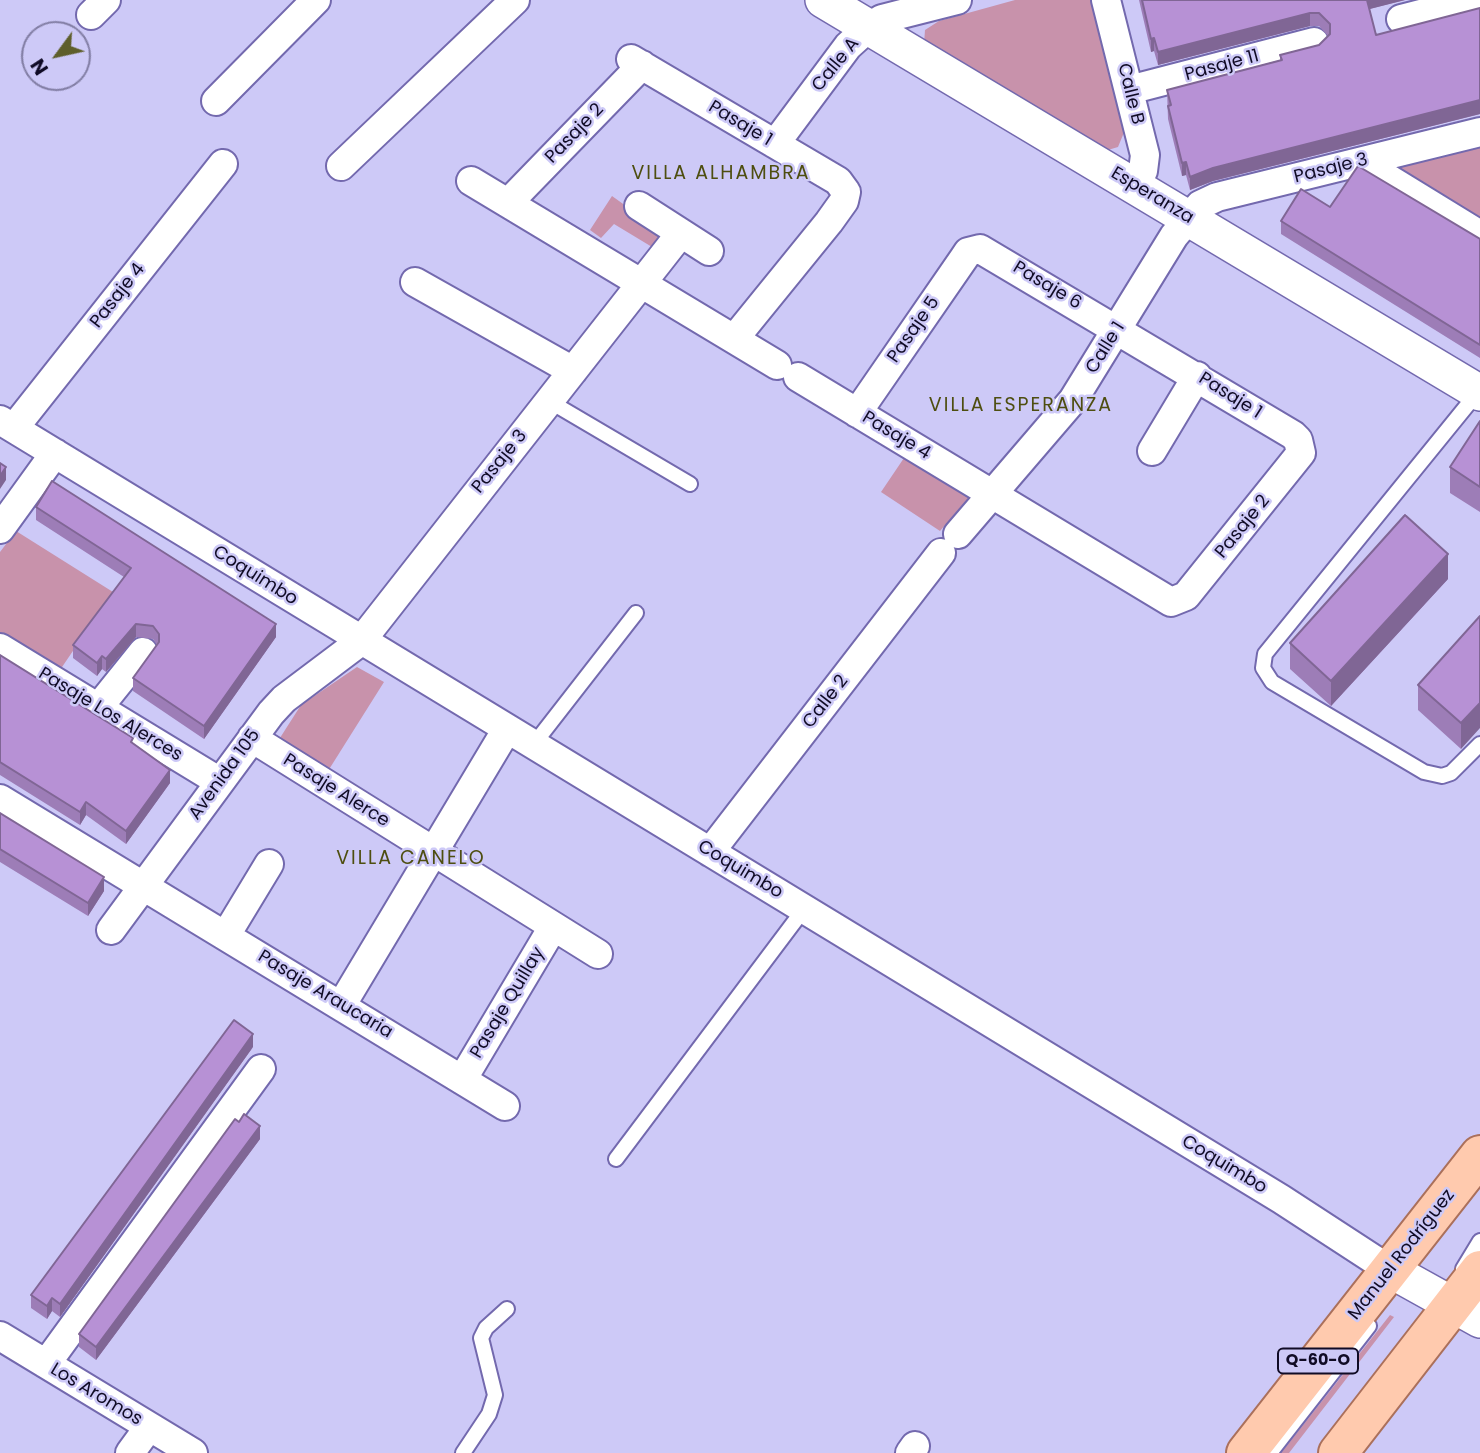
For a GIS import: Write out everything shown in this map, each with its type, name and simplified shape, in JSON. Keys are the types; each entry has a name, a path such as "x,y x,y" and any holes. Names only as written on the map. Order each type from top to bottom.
{"main road":[{"name":"Manuel Rodríguez","path":"1246,1453 1480,1155"},
{"path":"1338,1453 1467,1312 1480,1270"}],"street":[{"path":"216,102 316,0"},
{"path":"341,166 515,0"},
{"name":"Esperanza","path":"823,0 1479,393"},
{"name":"Calle A","path":"775,144 848,46 869,27 883,19 957,0"},
{"name":"Calle B","path":"1106,0 1146,162 1135,186"},
{"path":"1401,19 1476,0"},
{"name":"Pasaje 11","path":"1129,90 1314,42"},
{"name":"Pasaje 1","path":"637,62 838,181 846,192 844,201 829,222 734,339"},
{"name":"Pasaje 2","path":"508,203 637,62"},
{"name":"Pasaje 3","path":"1188,218 1200,205 1217,197 1480,132"},
{"path":"1361,162 1480,235"},
{"name":"Pasaje 4","path":"7,424 223,164"},
{"path":"471,181 734,339"},
{"path":"639,206 709,251"},
{"name":"Calle 1","path":"950,544 1060,417 1188,218"},
{"path":"642,284 681,233"},
{"name":"Pasaje 6","path":"973,250 987,251 1118,329"},
{"name":"Pasaje 5","path":"857,413 964,258 973,250"},
{"path":"415,282 573,371"},
{"name":"Pasaje 3","path":"361,641 642,284"},
{"name":"Pasaje 1","path":"1118,329 1293,435 1301,447"},
{"name":"Pasaje 4","path":"734,339 994,496"},
{"path":"1152,451 1197,376"},
{"name":"Coquimbo","path":"7,424 1280,1199 1390,1270 1467,1312"},
{"name":"Pasaje 2","path":"994,496 1167,601 1176,602 1186,596 1299,459 1301,447"},
{"path":"0,529 55,453"},
{"name":"Calle 2","path":"710,852 950,544"},
{"name":"Avenida 105","path":"110,930 284,699 361,641"},
{"name":"Pasaje Los Alerces","path":"0,648 220,782"},
{"path":"98,708 143,652"},
{"path":"341,1006 507,729"},
{"name":"Pasaje Alerce","path":"252,738 598,954"},
{"name":"Pasaje Araucaria","path":"0,799 505,1106"},
{"path":"226,935 269,864"},
{"name":"Pasaje Quillay","path":"463,1080 553,927"},
{"path":"46,1364 261,1069"},
{"name":"Los Aromos","path":"0,1336 193,1453"},
{"path":"130,1453 149,1427"}],"lane":[{"path":"1479,393 1265,654 1263,668 1272,682 1424,772 1442,776 1451,773 1480,744"},
{"path":"549,401 690,484"},
{"path":"534,744 635,613"},
{"path":"616,1159 804,909"},
{"path":"1467,1312 1462,1270 1480,1241"},
{"path":"1270,1453 1367,1329 1382,1299 1390,1270"},
{"path":"463,1453 489,1414 495,1395 494,1381 481,1338 486,1328 508,1308"}],"shaded area":[{"path":"1015,0 1092,0 1125,130 1118,147 1101,152 924,44 925,30 939,21"},
{"path":"1480,141 1480,227 1391,173 1392,163"},
{"path":"612,196 668,236 657,250 614,224 601,238 590,230"},
{"path":"906,455 971,495 940,531 881,492"},
{"path":"16,531 113,592 60,670 0,635 0,552"},
{"path":"357,667 384,682 328,771 278,741 301,705"},
{"path":"1390,1315 1394,1317 1289,1453 1281,1453"}],"building":[{"path":"1142,0 1367,0 1376,35 1480,8 1480,100 1213,168 1190,177 1186,162 1182,163 1168,106 1171,105 1167,90 1282,60 1280,55 1319,45 1330,34 1330,24 1319,13 1310,13 1158,52 1154,38 1151,39"},
{"path":"1358,166 1480,239 1480,345 1281,221 1301,189 1330,207"},
{"path":"1480,421 1480,487 1450,467"},
{"path":"0,463 6,467 0,476"},
{"path":"52,481 276,624 204,726 133,678 159,642 159,634 153,626 136,624 106,659 102,656 97,663 73,645 131,568 36,507"},
{"path":"1405,515 1448,554 1331,681 1290,643"},
{"path":"1480,616 1480,703 1461,723 1418,685"},
{"path":"0,655 133,738 131,742 170,770 126,831 86,802 80,812 0,762"},
{"path":"0,813 104,877 88,903 0,849"},
{"path":"234,1020 253,1034 60,1304 52,1298 47,1306 31,1295"},
{"path":"244,1114 260,1126 96,1347 79,1334 235,1119 239,1122"}],"district":[{"name":"VILLA ALHAMBRA","path":"721,174"},
{"name":"VILLA ESPERANZA","path":"1021,406"},
{"name":"VILLA CANELO","path":"411,859"}]}
